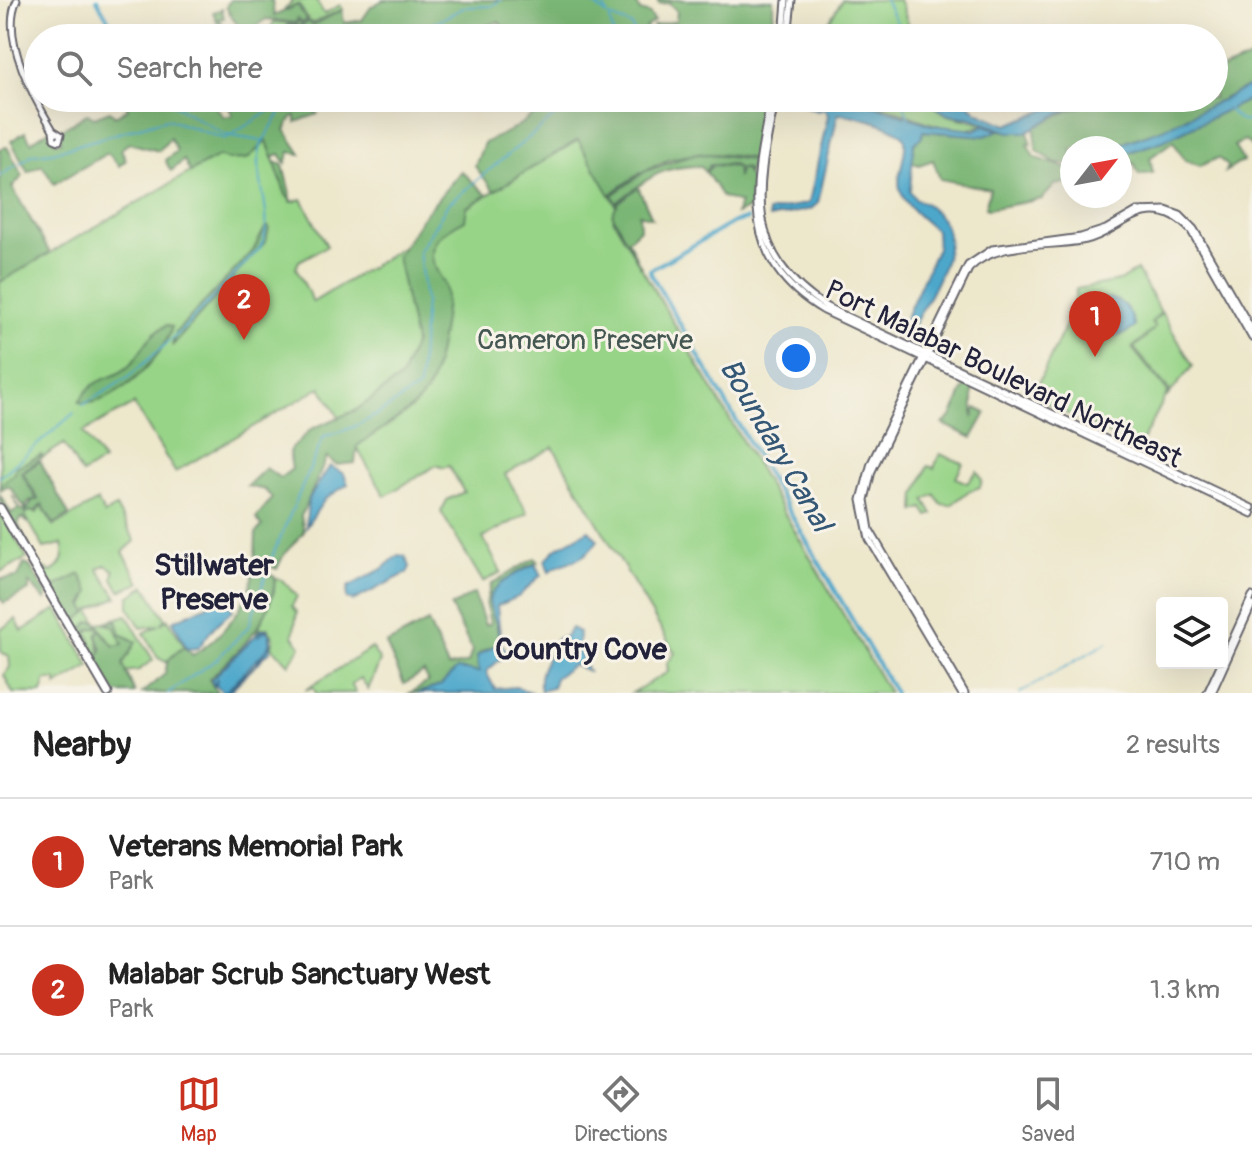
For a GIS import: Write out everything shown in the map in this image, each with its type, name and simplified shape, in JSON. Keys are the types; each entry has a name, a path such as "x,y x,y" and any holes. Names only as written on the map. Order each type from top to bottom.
{"main road":[{"path":"0,508 108,693"}],"street":[{"path":"4,29 5,19 17,0"},
{"path":"787,24 789,0"},
{"path":"8,49 24,78"},
{"path":"43,112 53,130"},
{"name":"Port Malabar Boulevard Northeast","path":"770,112 755,169 754,195 762,240 776,267 810,303 1061,418 1252,514"},
{"path":"925,356 962,273 979,255 998,248 1089,235 1137,211 1152,208 1177,213 1192,226 1252,330"},
{"path":"963,693 869,539 862,515 866,475 965,274 981,258 997,252 1088,240 1136,216 1154,212 1169,214 1188,227 1252,338"},
{"name":"Port Malabar Boulevard Northeast","path":"925,356 1054,420 1075,427"},
{"path":"1045,415 1061,418"},
{"name":"Port Malabar Boulevard Northeast","path":"1093,436 1252,508"},
{"path":"1228,649 1252,596"},
{"path":"1209,693 1252,605"},
{"path":"1209,693 1219,669"}],"green space":[{"path":"230,0 272,0 274,16 298,5 306,20 301,23 297,19 296,23 266,19 260,24 237,24 226,7"},
{"path":"294,0 316,0 324,14 340,5 343,9 313,23 308,21 303,24 308,20 299,4 284,10"},
{"path":"383,0 635,0 640,11 650,14 654,21 650,24 315,24 342,10 344,23 362,20 371,7"},
{"path":"657,0 773,0 774,24 662,24 676,21 677,11 669,3 659,4"},
{"path":"842,0 899,0 908,24 827,24"},
{"path":"222,9 224,18 219,19 222,24 218,24 213,12"},
{"path":"1252,57 1252,85 1228,97 1228,67"},
{"path":"1252,98 1252,147 1245,140 1234,146 1243,161 1225,172 1228,166 1218,158 1200,166 1185,160 1173,141 1150,158 1153,173 1139,175 1132,163 1132,151 1228,112"},
{"path":"111,112 115,116 122,112 220,112 224,117 233,115 231,112 318,114 296,122 296,116 292,117 285,130 301,154 290,152 286,163 280,154 274,156 275,162 283,165 292,202 286,195 267,141 247,159 228,160 219,156 190,172 184,160 171,171 165,160 177,151 170,138 159,151 129,143 121,149 126,160 119,166 108,153 54,184 42,165 28,172 11,141 25,132 31,142 49,130 55,142 61,142 60,131 87,114 94,117"},
{"path":"535,112 764,112 753,159 712,154 677,158 644,171 610,195 578,140 494,191 475,166 484,143"},
{"name":"Cameron Preserve","path":"562,112 764,112 753,159 694,154 661,162 610,195 621,214 613,219 889,693 632,693 668,672 667,664 675,653 553,447 505,474 528,513 483,538 501,572 483,582 441,512 447,500 464,492 449,466 443,468 437,465 385,496 321,387 175,472 134,404 83,432 103,461 82,474 64,444 42,458 41,455 0,485 0,282 263,130 286,195 292,202 302,199 327,246 299,261 296,268 313,302 578,140"},
{"path":"900,112 943,112 983,124 970,129 956,129"},
{"path":"1067,112 1197,112 1132,140 1132,136 1060,136 1060,164 1036,150 1035,127"},
{"path":"999,130 1028,132 1031,144 1027,144 1034,157 1060,166 1060,184 1055,185 1042,199 988,209 985,208 990,189 940,179 933,160 919,165 911,162 914,144 922,137 922,131 985,136"},
{"path":"7,147 23,176 12,187 50,253 0,282 0,149"},
{"path":"696,153 752,160 748,174 745,168 738,169 733,164 710,165 705,172 701,166 663,172 616,203 612,195 646,171"},
{"path":"713,165 737,167 737,177 740,169 744,169 751,181 750,208 736,214 740,203 722,197 706,172"},
{"path":"461,171 487,195 467,207 465,220 435,242 432,256 446,295 441,338 428,389 406,412 357,446 355,463 336,465 327,457 301,516 304,532 284,554 277,569 255,561 256,533 262,526 256,518 272,498 265,490 247,486 266,468 280,478 292,469 289,451 311,429 356,410 401,377 415,342 397,257 421,219"},
{"path":"638,187 652,218 639,214 640,229 628,240 641,268 612,214 618,203"},
{"path":"266,226 269,227 266,241 172,346 176,332 253,251"},
{"path":"1137,270 1161,312 1151,323 1155,328 1152,322 1162,313 1193,366 1166,398 1170,391 1134,348 1154,329 1132,348 1168,392 1138,449 1032,396 1074,308 1076,289 1119,281"},
{"path":"167,325 172,327 159,353 134,379 106,398 92,403 79,402 92,386 129,366 149,339"},
{"path":"966,384 973,387 973,418 976,408 986,413 972,438 943,424 951,417"},
{"path":"940,454 963,463 956,478 967,483 977,471 982,480 980,487 969,491 951,505 941,504 935,494 925,500 933,514 928,516 923,508 915,511 916,494 928,466 934,468"},
{"path":"41,455 42,458 21,472 37,499 23,473 40,461 69,515 54,524 42,504 36,511 25,512 27,522 22,518 18,524 30,548 0,501 0,495 11,513 19,508 12,495 21,510 26,510 11,488 7,486 0,490 0,485 15,473 16,467"},
{"path":"98,501 104,514 116,507 135,541 123,552 140,583 120,591 113,578 114,570 105,565 98,569 117,597 90,610 98,624 127,615 153,660 139,670 124,672 123,664 136,642 121,634 114,625 123,644 114,646 101,629 97,636 101,656 97,657 87,630 99,627 83,627 80,632 70,618 79,619 90,592 80,574 54,587 39,565 51,572 58,567 63,557 62,544 44,548 25,515 29,511 37,513 41,505 54,526"},
{"path":"0,511 27,558 0,572"},
{"path":"535,558 538,562 507,580 494,593 491,607 498,644 480,653 479,672 410,693 428,682 424,672 404,684 386,644 428,622 448,667 468,663 472,650 451,607 474,593 485,625 490,624 486,603 491,584"},
{"path":"24,564 30,566 47,595 45,600 29,583 29,590 4,603 0,598 0,579 18,577"},
{"path":"254,566 275,577 273,593 252,634 209,679 217,693 142,693 165,674 168,661 176,653 184,647 193,655 223,631 245,599 253,575 248,570"},
{"path":"80,574 90,592 83,605 88,612 79,619 70,618 54,587"},
{"path":"275,579 282,580 297,596 292,606 297,612 293,636 301,646 289,664 272,647 274,638 268,628 261,628 256,634 274,592"},
{"path":"145,586 166,619 161,624 168,619 184,646 166,662 158,658 144,633 159,625 141,628 129,608 129,597"},
{"path":"57,609 90,666 56,686 56,680 46,680 42,693 13,693 4,675 10,667 9,656 1,652 0,630 16,619 22,631"},
{"path":"117,620 121,634 136,642 123,664 135,693 115,693 80,632 89,622 94,621 100,626 87,631 98,657 102,650 97,636 100,629 114,646 123,644 114,626 106,624"},
{"path":"372,648 380,661 368,690 361,678 351,684 356,693 316,693 313,687 305,690"}],"water":[{"path":"1252,85 1252,98 1228,110 1228,97"},
{"path":"826,112 894,112 932,125 975,130 984,125 999,130 985,136 923,131 922,137 914,144 910,191 916,200 925,203 937,214 945,226 948,239 947,254 936,284 914,325 907,331 903,324 937,248 936,231 910,207 900,189 905,140 902,135 886,126 838,114 818,203 811,209 769,218 768,212 809,203 828,115"},
{"path":"943,112 977,112 1007,125 1040,112 1063,112 1026,132 1009,132 971,118"},
{"path":"1197,112 1223,112 1163,141 1132,151 1132,140"},
{"path":"1102,298 1124,305 1135,327 1113,336 1095,329 1089,314"},
{"path":"330,466 344,474 348,484 325,499 306,527 308,500"},
{"path":"589,530 598,540 592,548 549,572 545,560 557,548"},
{"path":"398,555 405,556 410,567 407,573 353,601 346,598 348,587 382,569"},
{"path":"535,564 541,575 518,597 497,606 501,643 507,653 486,672 495,689 516,687 533,693 418,693 441,685 457,669 479,672 477,656 498,644 498,627 490,606 493,592 505,580"},
{"path":"220,592 233,610 214,627 198,648 187,649 173,621 206,606"},
{"path":"571,628 579,632 578,649 588,671 573,665 555,678 552,688 541,691 542,670 556,639 566,636"},
{"path":"265,629 258,637 265,630 270,634 269,643 271,635 271,650 228,693 219,693 224,692 216,686 217,678 214,686 211,680","holes":["266,650 254,666 226,691"]}],"waterway":[{"path":"97,0 111,24"},
{"path":"433,24 465,7 491,6 501,0"},
{"path":"588,0 610,17 628,24"},
{"path":"601,0 607,14"},
{"path":"885,0 897,24"},
{"path":"610,20 611,24"},
{"path":"1229,107 1229,111 1241,121 1252,122"},
{"path":"186,112 225,135 262,141"},
{"path":"20,163 33,154 53,152 167,119 225,139 268,112"},
{"path":"83,405 127,378 180,332 260,248 266,224 260,149 280,112"},
{"path":"268,566 324,436 362,423 419,387 425,302 419,251 448,204 560,112"},
{"path":"906,112 909,120"},
{"path":"0,176 16,165"},
{"name":"Boundary Canal","path":"747,219 734,222 650,270 651,274 895,693"},
{"path":"0,477 74,413"},
{"path":"168,693 216,660 249,626 267,571"},
{"path":"1020,693 1108,642"}],"place":[{"name":"Malabar Scrub Sanctuary West","path":"244,340"},
{"name":"Veterans Memorial Park","path":"1095,357"}],"district":[{"name":"Stillwater Preserve","path":"214,582"},
{"name":"Country Cove","path":"581,649"}]}
